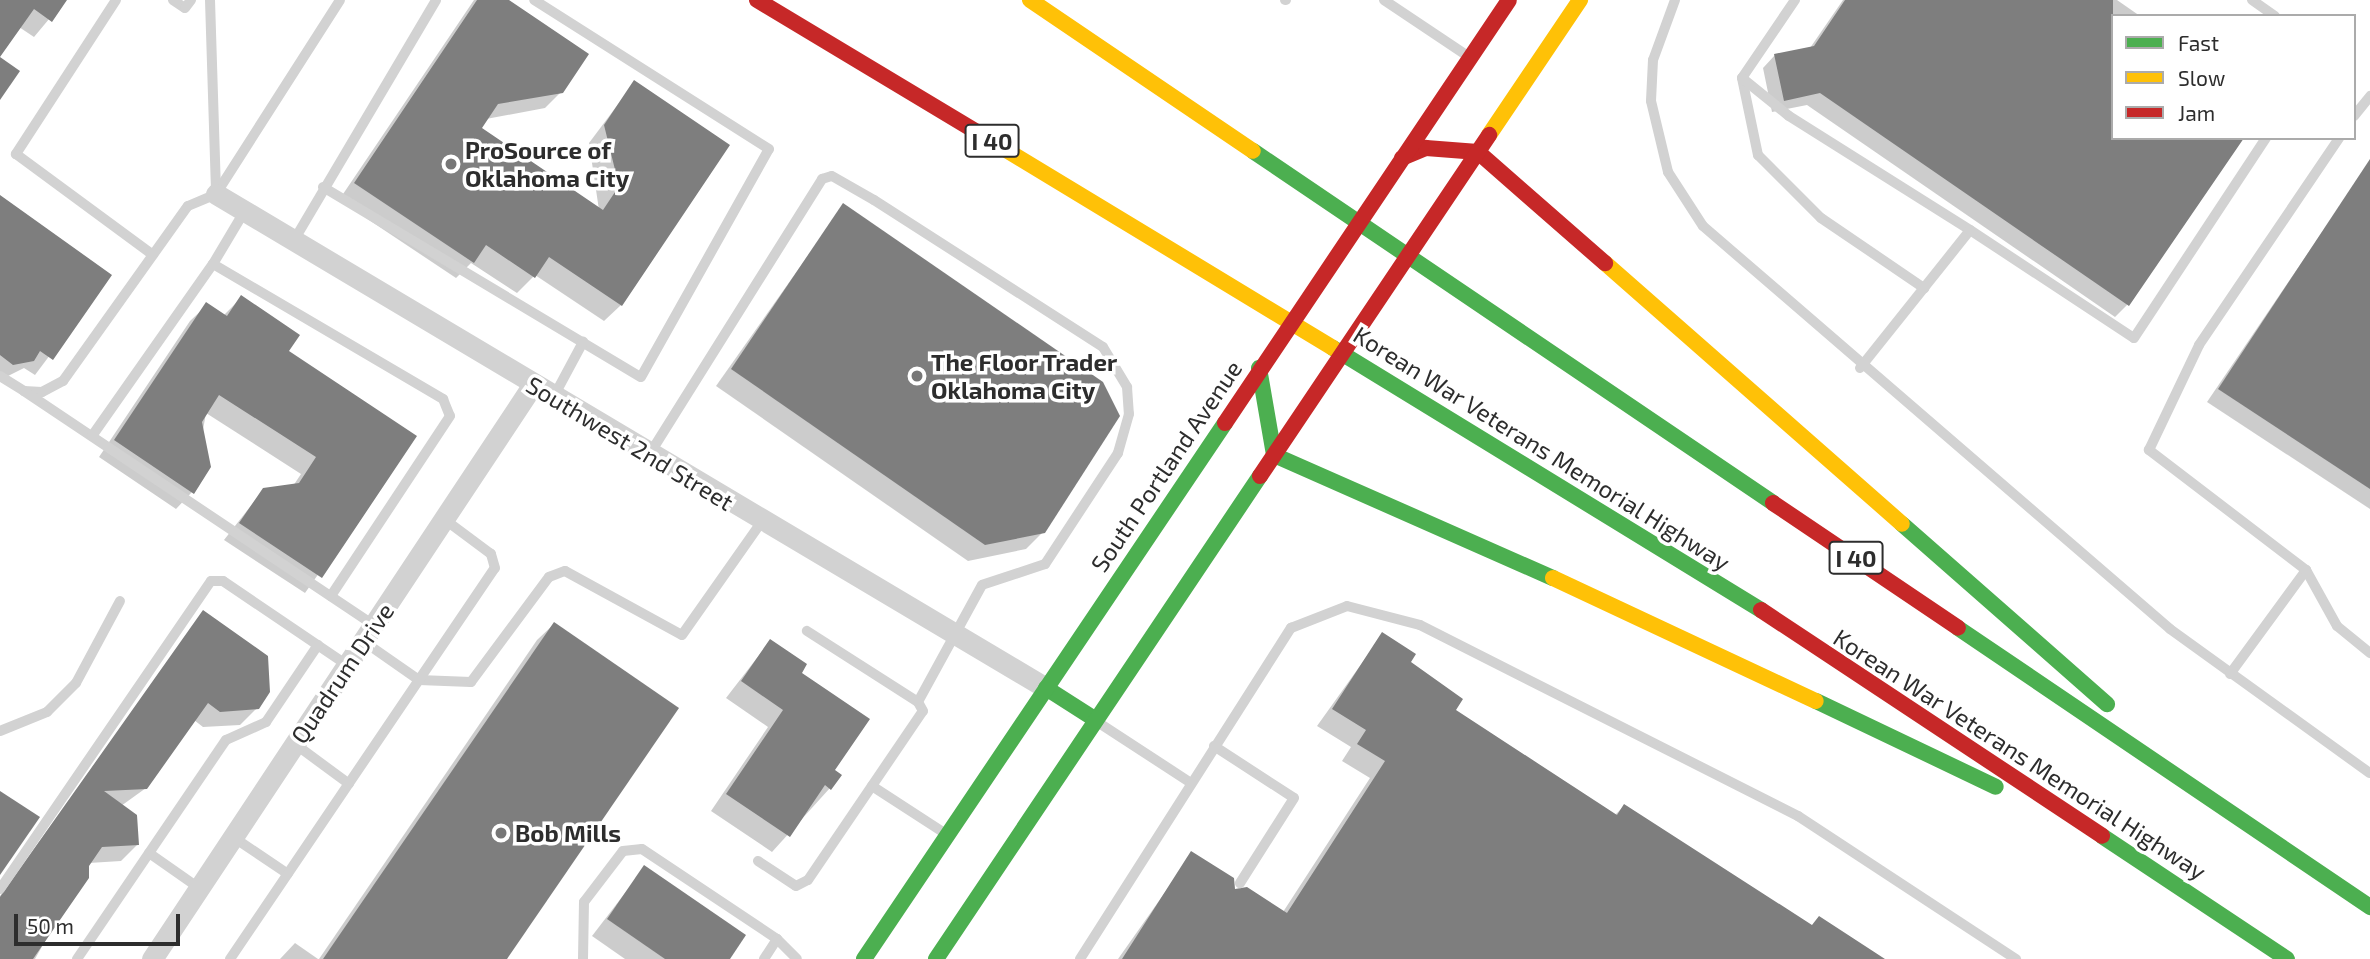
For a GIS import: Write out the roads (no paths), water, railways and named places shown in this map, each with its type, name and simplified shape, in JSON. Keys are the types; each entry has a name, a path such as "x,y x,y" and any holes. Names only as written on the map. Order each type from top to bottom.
{"main road":[{"name":"Korean War Veterans Memorial Highway","path":"757,0 1689,562 2287,959"},
{"name":"I 40","path":"1030,0 2370,907"},
{"name":"South Portland Avenue","path":"864,959 1509,0"},
{"path":"936,959 1580,0"},
{"path":"1402,158 1426,148 1478,152 2241,820"},
{"path":"1259,368 1274,455"},
{"path":"1274,455 1627,611 2104,836"},
{"path":"1046,688 1096,720"}],"street":[{"name":"Southwest 2nd Street","path":"216,194 532,386 1046,688"},
{"name":"Quadrum Drive","path":"152,959 532,386"}],"lane":[{"path":"116,0 16,154 153,254"},
{"path":"173,0 188,4"},
{"path":"210,0 216,194"},
{"path":"24,391 42,392 63,381 188,206 216,194 340,0"},
{"path":"293,242 323,187 436,0"},
{"path":"323,187 641,377 769,149 534,0"},
{"path":"1385,0 1470,57"},
{"path":"1675,0 1653,60 1651,101 1668,172 1703,226 1860,368 2230,674 2370,772"},
{"path":"1795,0 1742,78 1758,155 1821,218 1924,288"},
{"path":"2252,0 2272,14"},
{"path":"1742,78 1789,117 1970,230 2134,338 2265,140"},
{"path":"2356,114 2370,96"},
{"path":"2338,140 2199,345 2148,450 2306,570 2337,626 2370,653"},
{"path":"649,455 811,188 832,176 1093,339 1116,360 1127,387 1126,436 1054,553 1035,569 982,585 918,702"},
{"path":"92,436 213,264 244,212"},
{"path":"1860,368 1970,230"},
{"path":"213,264 450,406 331,596"},
{"path":"553,398 583,342"},
{"path":"0,376 331,596 419,680 471,682 481,676 549,578 565,571 682,635 762,521"},
{"path":"230,959 495,568 491,554 444,519"},
{"path":"2230,674 2306,570"},
{"path":"0,889 202,587 223,581 347,665"},
{"path":"0,731 47,712 76,683 120,601"},
{"path":"1080,959 1160,840 1191,783 1290,628 1347,606 1420,625 1798,816 2016,959"},
{"path":"758,861 796,886 808,880 923,711 918,702 807,631"},
{"path":"76,959 226,740 266,722 318,645"},
{"path":"1096,720 1191,783"},
{"path":"295,744 349,784"},
{"path":"1214,746 1294,798 1240,883"},
{"path":"872,786 947,835"},
{"path":"233,836 288,874"},
{"path":"583,959 584,902 603,872 632,850 673,868 777,939 797,959"},
{"path":"149,853 200,888"},
{"path":"764,959 777,939"}],"place":[{"name":"ProSource of Oklahoma City","path":"451,164"},
{"name":"The Floor Trader Oklahoma City","path":"917,376"},
{"name":"Bob Mills","path":"501,833"}]}
